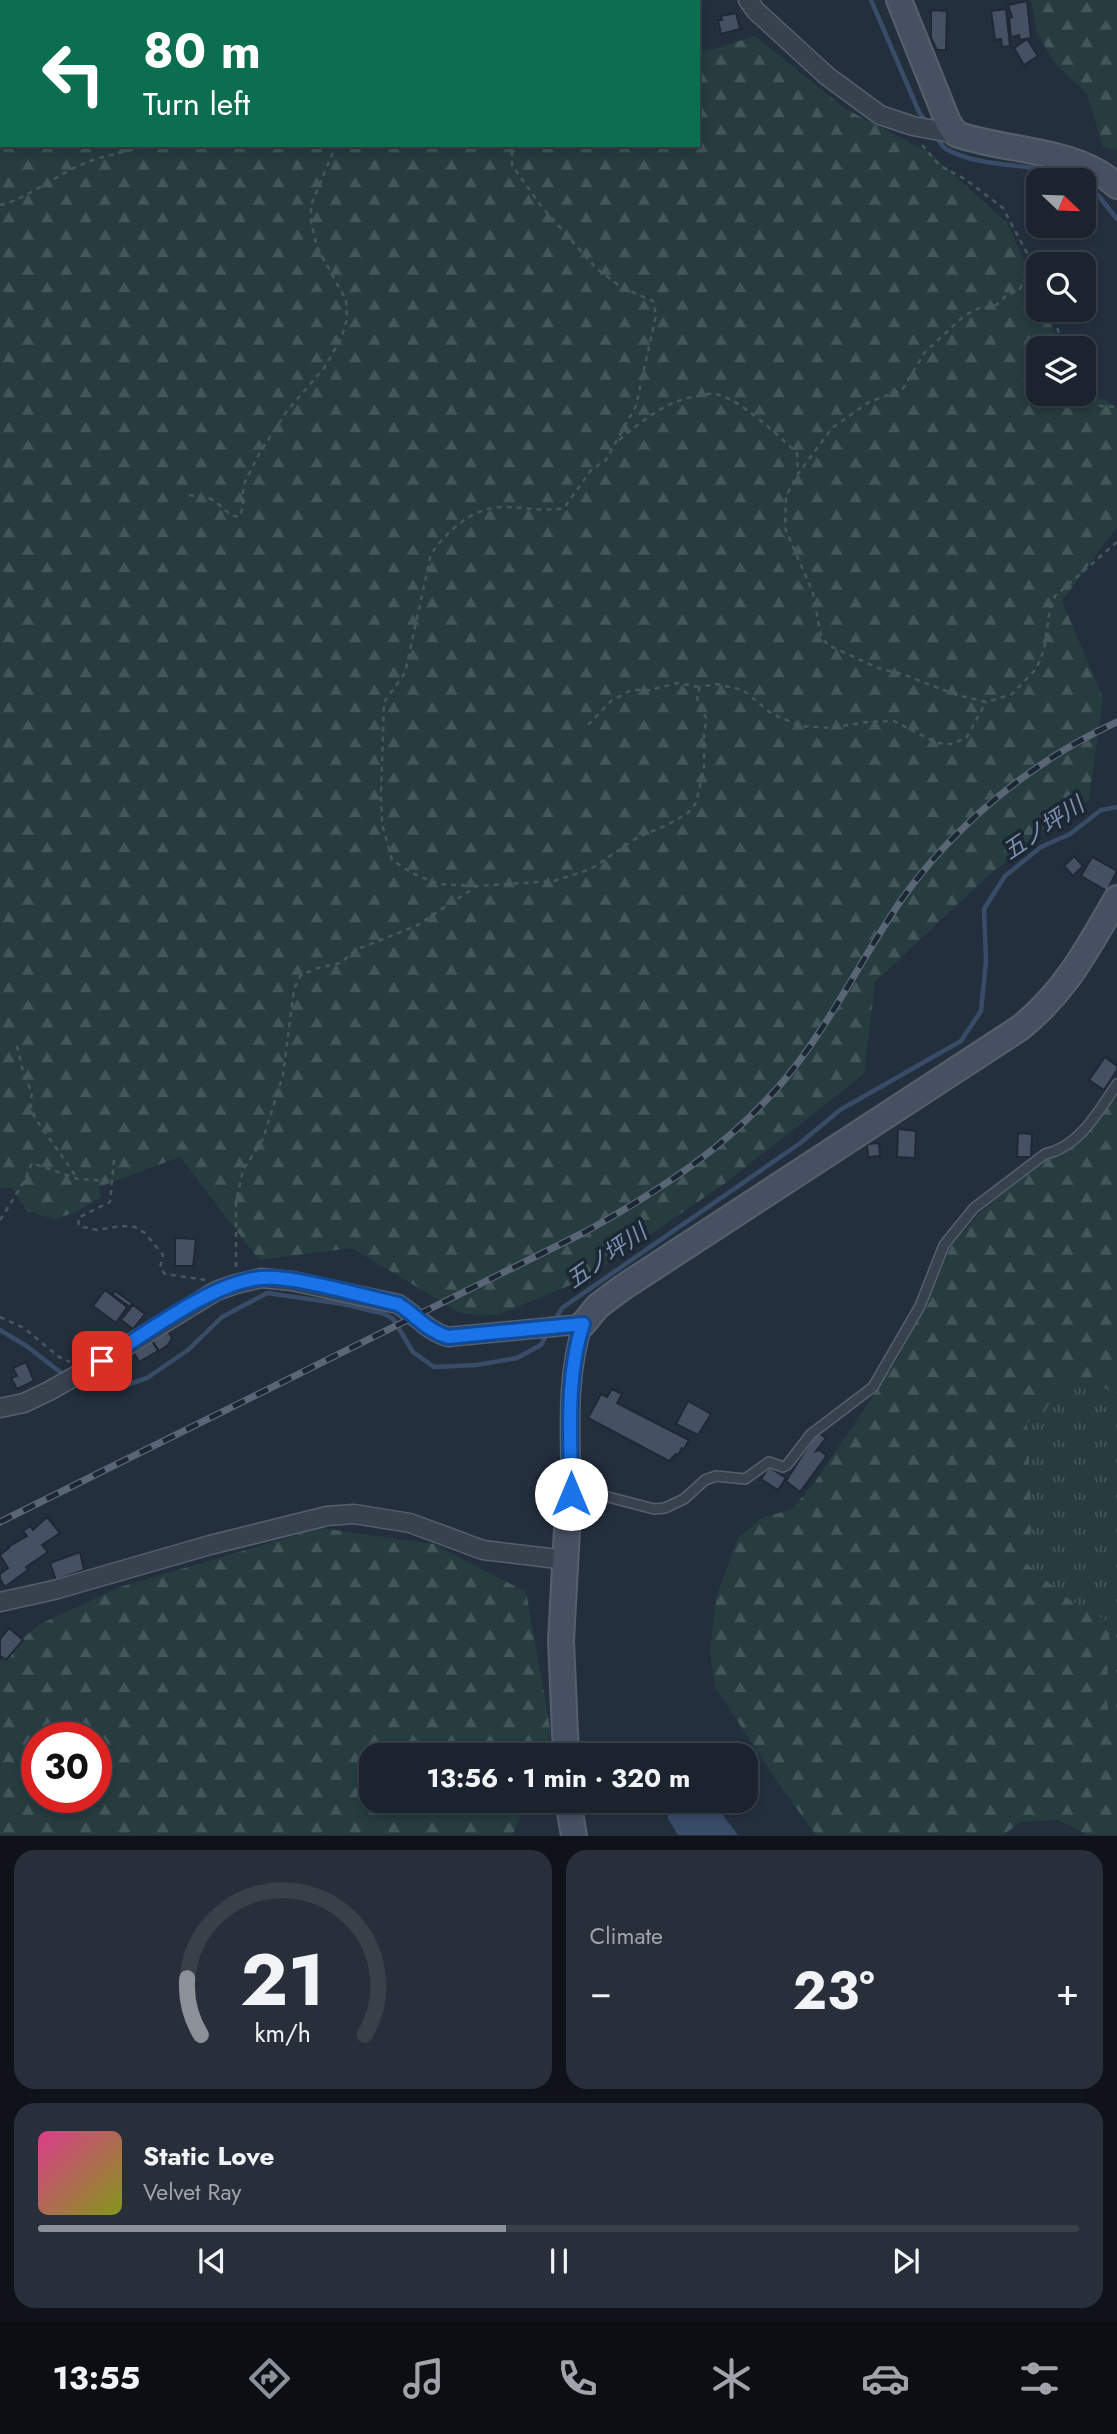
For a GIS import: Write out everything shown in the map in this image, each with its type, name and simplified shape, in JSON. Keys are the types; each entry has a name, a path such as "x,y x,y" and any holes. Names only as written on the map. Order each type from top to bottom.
{"street":[{"path":"748,0 756,11 827,76 880,115 913,126 1084,164 1105,175 1117,186"},
{"path":"899,0 948,122 956,134"},
{"path":"0,1408 24,1403 90,1368 216,1291 236,1282 261,1278 292,1281 398,1304 412,1312 435,1334 448,1337 576,1324 622,1288 1030,1020 1073,973 1117,898"},
{"path":"565,1743 561,1641 571,1494 571,1379 576,1324"},
{"path":"0,1602 54,1590 210,1545 327,1516 354,1514 410,1523 483,1550 566,1560"},
{"path":"570,1813 574,1836"}],"lane":[{"path":"571,1494 593,1493 654,1509 676,1504 705,1480 716,1476 739,1480 745,1479 769,1462 787,1465 811,1434 873,1387 920,1306 944,1245 974,1208 1045,1154 1058,1151 1077,1136 1095,1117 1117,1084"}],"path":[{"path":"913,126 930,157 1003,208 1014,225 1026,254"},
{"path":"0,205 15,202 86,162 140,147"},
{"path":"189,495 209,498 229,515 239,517 243,508 243,486 259,454 287,411 324,368 341,339 347,319 346,300 317,247 311,222 311,205 335,147"},
{"path":"512,147 512,164 541,206 596,268 621,287 653,301 656,315 636,406 606,460 591,470 564,508 545,511 501,507 476,512 441,540 431,554 405,673 384,702 382,824 392,860 412,873 438,884 477,886 555,881 591,869 638,837 665,827 687,814 696,803 704,768 704,733 707,719 698,706 696,696 700,687"},
{"path":"1026,278 1019,290 1007,295 994,307 979,308 964,316 925,352 902,390 869,402 832,428 798,474 786,496 785,528 813,593 821,636 828,645 878,668 954,694 986,702 1012,694 1035,669 1044,650 1050,609 1055,596 1117,542"},
{"path":"616,442 667,404 679,399 714,393 738,405 770,428 797,453 798,474"},
{"path":"1096,402 1101,406 1117,407"},
{"path":"589,725 611,701 631,690 650,690 677,683 700,687 717,684 743,690 772,714 801,726 832,728 866,722 894,721 937,743 953,744 967,737 986,702"},
{"path":"114,1160 110,1202 78,1218 79,1226 97,1230 135,1227 145,1233 163,1255 160,1268 165,1274 236,1282 236,1202 243,1170 263,1139 284,1075 294,989 301,975 340,962 358,949 416,926 477,886"},
{"path":"17,1046 24,1075 32,1093 30,1104 35,1118 78,1179"},
{"path":"0,1220 25,1180 32,1163 78,1179 111,1181"},
{"path":"0,1317 24,1328 59,1357 90,1368"}],"green space":[{"path":"1031,0 1117,0 1117,150 1103,147 1087,94 1054,62 1037,33"},
{"path":"755,36 844,108 930,153 1008,224 1026,265 1026,322 1050,322 1056,336 1026,336 1026,406 1096,406 1096,395 1117,407 1117,527 1062,601 1103,698 1089,800 990,874 875,982 864,1074 724,1184 583,1280 497,1315 462,1314 352,1248 259,1260 180,1157 99,1187 101,1197 76,1212 54,1219 27,1211 12,1188 0,1188 0,147 700,147 700,51"},
{"path":"1117,1097 1117,1392 1113,1393 1088,1383 1060,1385 1042,1416 1026,1423 1033,1516 1027,1564 1067,1598 1107,1621 1110,1646 1107,1700 1108,1710 1117,1729 1117,1835 1087,1835 1059,1820 1021,1822 1003,1835 816,1835 758,1752 758,1743 752,1743 715,1687 710,1653 716,1598 738,1538 763,1517 791,1510 815,1482 896,1362 930,1296 950,1248 980,1213"},
{"path":"1117,1149 1117,1825 880,1613"},
{"path":"320,1528 434,1544 526,1592 551,1733 547,1743 359,1743 359,1813 521,1813 513,1835 0,1835 0,1659 38,1625 120,1587"}],"water":[{"path":"668,1813 721,1813 738,1835 678,1835 668,1819"}],"building":[{"path":"1027,1 1031,38 1020,40 1019,35 1011,37 1009,18 1012,17 1008,5"},
{"path":"1006,9 1010,46 1002,47 1001,39 995,40 991,11"},
{"path":"931,10 947,11 946,50 937,50 931,38"},
{"path":"736,13 740,29 721,34 718,20 722,20 721,16"},
{"path":"1027,39 1038,56 1024,65 1014,48"},
{"path":"1074,856 1083,866 1073,876 1064,866"},
{"path":"1092,857 1117,871 1107,891 1081,876"},
{"path":"1105,1057 1117,1066 1117,1070 1104,1090 1089,1080"},
{"path":"898,1129 916,1131 915,1158 897,1157"},
{"path":"1018,1133 1032,1134 1031,1157 1017,1157"},
{"path":"879,1143 880,1156 868,1157 867,1144"},
{"path":"175,1238 196,1239 193,1266 175,1266"},
{"path":"105,1290 127,1307 116,1323 93,1306"},
{"path":"115,1291 132,1303 130,1307 112,1294"},
{"path":"133,1305 145,1314 133,1329 121,1320"},
{"path":"166,1328 172,1338 168,1345 159,1351 150,1337"},
{"path":"149,1336 158,1351 139,1362 130,1346"},
{"path":"26,1362 34,1381 17,1389 11,1378 17,1376 13,1368"},
{"path":"612,1389 622,1394 617,1403 689,1440 684,1449 669,1461 588,1418 601,1394 607,1397"},
{"path":"688,1401 711,1414 698,1435 676,1424"},
{"path":"817,1432 826,1438 816,1451 826,1455 800,1492 786,1481"},
{"path":"769,1467 786,1478 778,1490 761,1479"},
{"path":"47,1517 60,1533 42,1545 48,1552 26,1567 28,1570 5,1587 0,1574 8,1568 0,1555 27,1536 23,1531 30,1526 33,1530"},
{"path":"80,1552 84,1570 56,1580 50,1563"},
{"path":"9,1628 23,1640 6,1660 2,1657 0,1659 0,1639"}],"waterway":[{"path":"871,0 919,112 927,123"},
{"path":"936,136 946,149 961,156 1031,168"},
{"path":"1096,194 1117,219"},
{"name":"五ノ坪川","path":"554,1321 562,1308 799,1144 840,1110 961,1041 981,1011 986,961 984,909 1005,876 1041,847 1070,834 1101,810 1117,807"},
{"name":"五ノ坪川","path":"80,1380 106,1387 126,1385 147,1378 188,1350 222,1317 267,1293 343,1304 385,1314 393,1319 413,1352 434,1367 477,1365 517,1358 541,1345 548,1332"},
{"name":"五ノ坪川","path":"0,1330 28,1347 65,1376"}],"railway":[{"path":"0,1522 585,1232 641,1200 693,1165 741,1125 786,1078 832,1012 902,899 946,845 971,820 1026,775 1086,737 1117,722"}],"route":[{"path":"102,1361 216,1291 261,1278 292,1281 398,1304 412,1312 435,1334 448,1337 583,1324 576,1346 571,1379 571,1494"}]}
